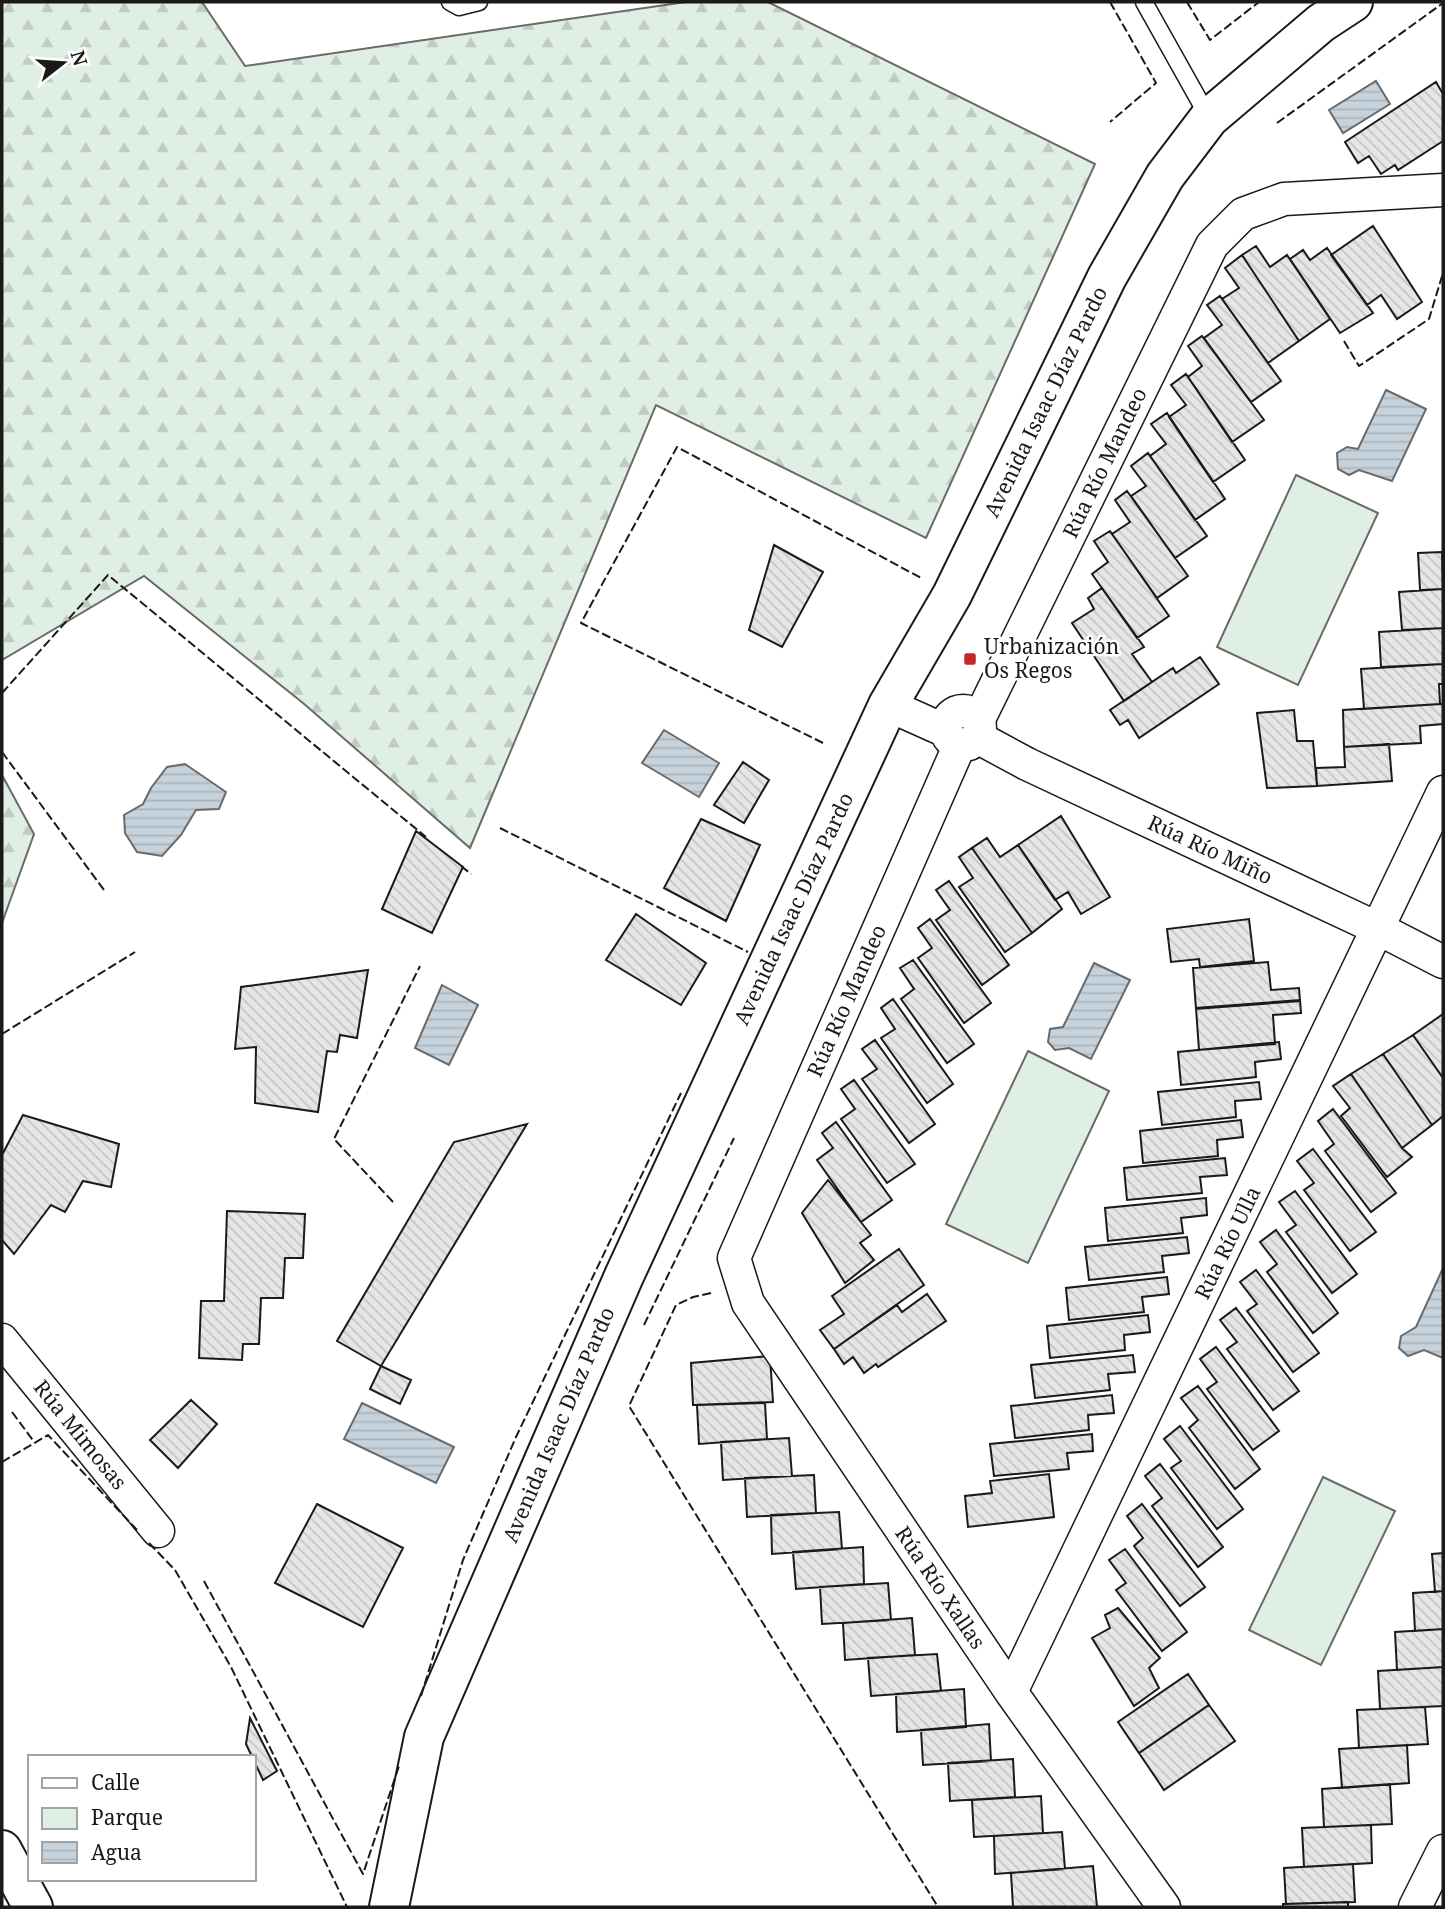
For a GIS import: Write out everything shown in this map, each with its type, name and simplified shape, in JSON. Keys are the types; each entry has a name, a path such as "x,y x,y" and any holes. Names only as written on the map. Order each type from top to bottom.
{"street":[{"name":"Avenida Isaac Díaz Pardo","path":"389,1907 424,1737 624,1276 888,705 952,595 1107,277 1165,176 1209,118 1321,23 1353,2"},
{"name":"Rúa Río Mandeo","path":"734,1258 965,733 1212,245 1243,214 1284,199 1443,190"},
{"name":"Rúa Río Miño","path":"888,705 965,733 1377,928 1443,962"},
{"name":"Rúa Río Ulla","path":"1011,1692 1343,1006 1377,928 1443,792"},
{"name":"Rúa Río Xallas","path":"734,1258 748,1303 1011,1692 1164,1907"},
{"name":"Rúa Mimosas","path":"2,1340 158,1531"},
{"path":"2,1850 33,1907"},
{"path":"1415,1907 1443,1851"}],"lane":[{"path":"450,2 460,7 479,2"},
{"path":"1144,2 1209,118"}],"green space":[{"path":"2,2 202,2 245,66 686,2 768,2 1095,164 926,538 656,405 470,848 303,703 144,576 2,660"},
{"path":"1296,475 1378,513 1298,685 1217,647"},
{"path":"2,775 34,834 2,923"},
{"path":"1028,1051 1109,1091 1028,1263 946,1224"},
{"path":"1323,1477 1395,1511 1321,1665 1249,1630"}],"water":[{"path":"1376,81 1390,104 1343,133 1329,110"},
{"path":"1386,390 1426,409 1392,481 1359,470 1349,475 1338,469 1337,453 1347,447 1358,449"},
{"path":"664,730 719,763 699,797 642,763"},
{"path":"185,764 226,792 219,809 196,810 181,835 162,856 137,852 125,833 124,815 143,804 167,767"},
{"path":"1094,963 1130,980 1091,1059 1069,1048 1055,1050 1048,1042 1050,1029 1063,1027"},
{"path":"442,985 478,1005 449,1065 415,1048"},
{"path":"1443,1268 1443,1358 1424,1350 1408,1356 1399,1348 1401,1336 1416,1327"},
{"path":"362,1403 454,1447 436,1483 344,1439"}],"building":[{"path":"1436,82 1443,94 1443,141 1398,170 1395,165 1381,174 1369,156 1358,163 1345,142"},
{"path":"1373,226 1422,302 1397,319 1381,295 1367,305 1331,255"},
{"path":"1256,246 1270,267 1287,255 1330,319 1299,341 1242,255"},
{"path":"1327,248 1373,313 1340,333 1290,259 1303,250 1310,260"},
{"path":"1242,255 1299,341 1268,363 1222,299 1239,288 1225,268"},
{"path":"1220,296 1281,381 1251,402 1204,338 1222,325 1207,305"},
{"path":"1202,336 1264,420 1232,442 1188,377 1202,366 1188,346"},
{"path":"1186,374 1245,460 1213,482 1169,417 1186,405 1171,385"},
{"path":"1167,413 1225,499 1195,520 1150,456 1166,444 1151,424"},
{"path":"1148,453 1207,536 1175,558 1131,496 1146,486 1131,466"},
{"path":"1127,491 1188,576 1157,598 1112,534 1130,522 1115,500"},
{"path":"1110,531 1169,616 1137,638 1092,574 1108,562 1094,541"},
{"path":"774,545 823,572 782,647 749,630"},
{"path":"1442,552 1443,589 1420,590 1418,553"},
{"path":"1102,588 1144,647 1132,654 1152,682 1124,701 1072,623 1094,609 1088,598"},
{"path":"1443,589 1443,628 1402,630 1399,592"},
{"path":"1443,628 1443,664 1381,667 1379,632"},
{"path":"1200,657 1219,684 1139,738 1128,720 1120,725 1110,710 1173,668 1176,673"},
{"path":"1443,664 1443,684 1439,684 1440,704 1364,709 1361,669"},
{"path":"1443,704 1443,724 1420,726 1421,743 1344,747 1343,710"},
{"path":"1294,710 1297,741 1313,741 1317,786 1267,788 1257,713"},
{"path":"1389,744 1392,781 1317,786 1316,768 1345,767 1344,747"},
{"path":"743,762 769,780 744,823 714,805"},
{"path":"1061,816 1110,897 1081,914 1068,892 1055,900 1018,845"},
{"path":"701,819 760,845 726,921 664,888"},
{"path":"416,831 463,867 432,933 382,909"},
{"path":"987,838 1000,857 1018,845 1062,909 1032,933 972,848"},
{"path":"972,848 1032,933 1005,952 959,887 973,878 959,857"},
{"path":"949,881 1009,965 982,985 936,920 950,910 936,890"},
{"path":"636,914 706,963 681,1005 606,960"},
{"path":"930,919 991,1003 964,1023 918,958 932,948 918,928"},
{"path":"1249,919 1254,961 1200,967 1199,959 1171,962 1167,929"},
{"path":"913,960 974,1044 947,1063 901,999 914,989 900,968"},
{"path":"1268,962 1271,990 1299,988 1300,1001 1196,1009 1193,968"},
{"path":"368,970 357,1038 340,1035 337,1052 327,1051 318,1112 255,1103 256,1047 235,1049 241,987"},
{"path":"893,999 953,1084 927,1103 881,1038 895,1029 881,1008"},
{"path":"1300,1000 1301,1013 1273,1015 1275,1044 1199,1050 1196,1008"},
{"path":"1443,1014 1443,1078 1413,1035"},
{"path":"1413,1035 1443,1078 1443,1116 1432,1125 1383,1054"},
{"path":"875,1040 935,1124 909,1143 862,1079 877,1069 862,1049"},
{"path":"1279,1042 1281,1059 1255,1062 1256,1077 1181,1085 1178,1052"},
{"path":"1383,1054 1432,1125 1402,1148 1351,1074"},
{"path":"1351,1074 1402,1148 1412,1157 1387,1177 1341,1116 1350,1108 1333,1086"},
{"path":"854,1080 915,1164 887,1183 841,1119 855,1109 841,1089"},
{"path":"1259,1082 1261,1099 1235,1101 1236,1117 1162,1125 1158,1092"},
{"path":"1333,1109 1396,1193 1371,1212 1325,1151 1334,1144 1318,1121"},
{"path":"23,1115 119,1144 111,1187 83,1181 65,1212 51,1205 14,1254 2,1240 2,1155"},
{"path":"1241,1120 1243,1137 1217,1140 1218,1156 1143,1163 1140,1131"},
{"path":"836,1122 892,1200 861,1222 817,1160 833,1148 822,1133"},
{"path":"527,1124 381,1366 337,1341 454,1142"},
{"path":"1313,1149 1376,1232 1350,1251 1304,1190 1314,1183 1297,1161"},
{"path":"1225,1158 1227,1175 1200,1177 1202,1193 1127,1200 1124,1168"},
{"path":"828,1180 871,1235 860,1243 874,1260 845,1283 802,1213"},
{"path":"1295,1191 1357,1274 1332,1293 1286,1232 1296,1225 1279,1202"},
{"path":"1206,1198 1207,1215 1181,1218 1183,1233 1108,1241 1105,1208"},
{"path":"227,1211 305,1214 303,1258 285,1258 283,1298 261,1298 259,1344 243,1344 242,1360 199,1358 201,1301 224,1301"},
{"path":"1276,1230 1338,1313 1313,1333 1267,1272 1277,1264 1260,1242"},
{"path":"1187,1237 1189,1253 1162,1256 1164,1272 1089,1280 1085,1247"},
{"path":"899,1249 924,1285 834,1349 820,1330 844,1314 832,1296"},
{"path":"1256,1270 1319,1353 1293,1372 1247,1311 1257,1304 1240,1282"},
{"path":"1167,1277 1169,1294 1142,1297 1144,1312 1069,1320 1066,1288"},
{"path":"927,1294 946,1321 878,1367 876,1364 864,1373 853,1357 844,1364 834,1349 897,1305 902,1312"},
{"path":"1236,1308 1299,1391 1273,1410 1227,1349 1237,1342 1220,1320"},
{"path":"1148,1315 1150,1332 1124,1335 1125,1350 1050,1358 1047,1326"},
{"path":"1216,1347 1279,1431 1253,1450 1207,1389 1217,1382 1200,1359"},
{"path":"1133,1355 1135,1372 1108,1374 1110,1390 1035,1398 1031,1365"},
{"path":"770,1356 773,1402 693,1405 691,1363"},
{"path":"381,1366 411,1380 400,1404 370,1389"},
{"path":"1198,1386 1260,1469 1235,1489 1189,1428 1198,1420 1181,1398"},
{"path":"1112,1395 1114,1413 1088,1415 1089,1430 1015,1438 1011,1406"},
{"path":"191,1400 217,1424 178,1468 150,1440"},
{"path":"765,1403 767,1439 699,1444 697,1405"},
{"path":"1180,1426 1243,1509 1217,1529 1171,1468 1181,1461 1164,1439"},
{"path":"1092,1434 1093,1451 1067,1453 1069,1469 994,1476 990,1444"},
{"path":"789,1438 792,1476 723,1480 721,1442"},
{"path":"1160,1464 1223,1547 1198,1567 1152,1506 1162,1498 1145,1476"},
{"path":"1049,1474 1054,1517 968,1527 965,1496 992,1493 990,1481"},
{"path":"814,1475 816,1513 747,1517 745,1478"},
{"path":"317,1504 403,1548 363,1627 275,1583"},
{"path":"1142,1504 1205,1587 1180,1606 1134,1546 1143,1538 1127,1516"},
{"path":"839,1512 842,1549 772,1554 771,1515"},
{"path":"863,1547 864,1584 796,1589 793,1552"},
{"path":"1125,1549 1187,1632 1162,1651 1116,1590 1126,1583 1109,1560"},
{"path":"1443,1553 1443,1591 1435,1592 1432,1554"},
{"path":"888,1583 891,1620 822,1624 820,1587"},
{"path":"1443,1591 1443,1629 1415,1631 1413,1593"},
{"path":"1118,1608 1160,1658 1149,1668 1159,1688 1134,1706 1092,1638 1110,1628 1105,1615"},
{"path":"912,1618 915,1655 845,1660 843,1623"},
{"path":"1443,1629 1443,1667 1397,1670 1395,1632"},
{"path":"937,1654 941,1691 871,1696 868,1658"},
{"path":"1443,1667 1443,1706 1380,1709 1378,1671"},
{"path":"1188,1674 1209,1705 1139,1753 1118,1722"},
{"path":"964,1689 966,1727 897,1732 896,1694"},
{"path":"1209,1705 1235,1741 1164,1790 1139,1753"},
{"path":"1425,1707 1428,1744 1359,1748 1357,1710"},
{"path":"250,1718 277,1771 263,1780 256,1765 256,1755 251,1755 246,1744"},
{"path":"989,1724 991,1761 923,1765 921,1730"},
{"path":"1407,1745 1409,1783 1342,1788 1339,1749"},
{"path":"1013,1759 1015,1797 950,1801 948,1763"},
{"path":"1390,1784 1392,1824 1324,1827 1322,1789"},
{"path":"1041,1796 1043,1833 974,1837 972,1800"},
{"path":"1371,1825 1372,1863 1304,1867 1302,1828"},
{"path":"1062,1832 1065,1869 995,1874 994,1836"},
{"path":"1353,1864 1355,1902 1286,1904 1284,1868"},
{"path":"1093,1866 1097,1907 1013,1907 1011,1873"},
{"path":"1348,1902 1348,1907 1283,1907 1283,1904"}],"fence":[{"path":"1110,2 1156,83 1110,122"},
{"path":"1187,2 1210,40 1259,2"},
{"path":"1277,123 1443,3"},
{"path":"1344,341 1359,366 1429,319 1443,273"},
{"path":"823,743 581,623 677,447 923,579"},
{"path":"2,693 108,575 426,837"},
{"path":"2,752 104,890"},
{"path":"500,828 748,952"},
{"path":"461,866 471,874"},
{"path":"2,1034 135,952"},
{"path":"393,1202 334,1139 420,966"},
{"path":"421,1696 463,1560 516,1437 681,1093"},
{"path":"644,1325 734,1138"},
{"path":"711,1293 676,1305 629,1406 938,1907"},
{"path":"12,1412 35,1443"},
{"path":"2,1462 48,1435 137,1530"},
{"path":"149,1543 175,1570 231,1667 347,1907"},
{"path":"204,1581 363,1874 399,1766"}],"place":[{"name":"Urbanización Os Regos","path":"970,659"}]}
